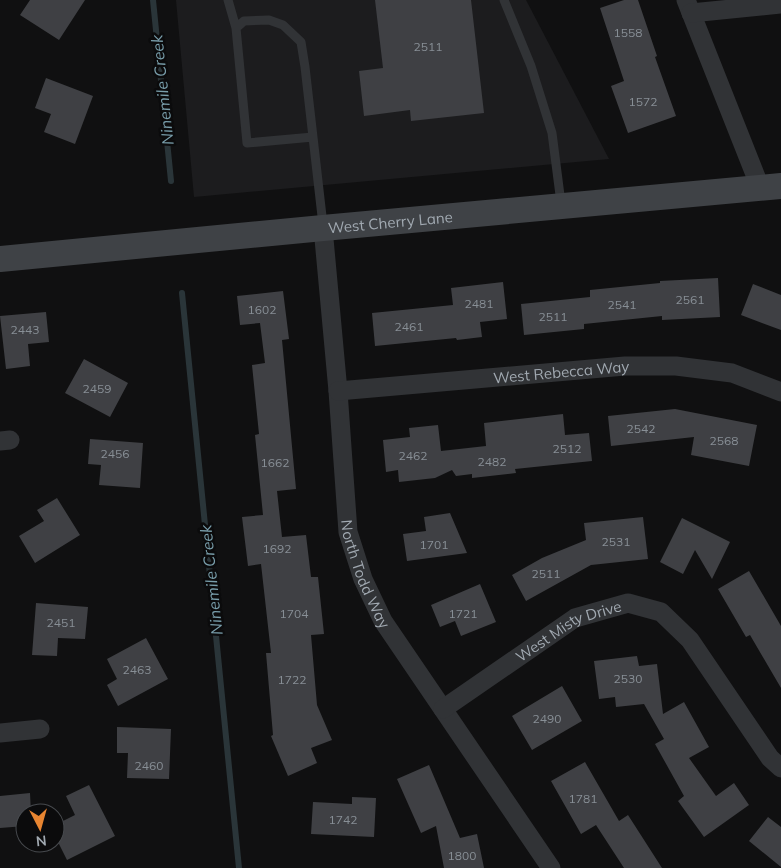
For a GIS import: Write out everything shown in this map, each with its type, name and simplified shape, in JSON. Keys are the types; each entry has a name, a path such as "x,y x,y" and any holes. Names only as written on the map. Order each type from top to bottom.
{"main road":[{"name":"West Cherry Lane","path":"0,259 770,186"}],"street":[{"path":"770,186 688,6 781,4"},
{"name":"North Todd Way","path":"324,228 348,532 363,579 383,621 551,868"},
{"name":"West Rebecca Way","path":"338,391 625,366 676,366 732,373 781,392"},
{"name":"West Misty Drive","path":"443,708 575,618 628,604 661,612 690,640 770,758 781,768"},
{"path":"0,733 40,729"}],"lane":[{"path":"228,0 236,28 247,143 313,137"},
{"path":"504,0 531,66 552,133 562,206"},
{"path":"236,28 244,21 269,20 284,25 301,42 324,228"}],"shaded area":[{"path":"176,0 526,0 609,159 194,197"}],"building":[{"path":"30,0 85,0 59,40 20,15"},
{"path":"375,0 471,0 484,113 411,121 410,110 364,116 359,71 383,68"},
{"path":"624,0 638,0 657,56 655,57 676,116 628,133 611,86 624,81 600,8"},
{"path":"46,78 93,96 75,144 44,132 51,114 35,108"},
{"path":"718,278 720,317 662,320 662,316 584,324 584,329 524,335 521,304 590,297 590,290 660,283 660,281"},
{"path":"503,282 507,319 480,322 482,337 375,346 372,313 453,305 451,288"},
{"path":"753,284 781,295 781,330 741,315"},
{"path":"283,291 289,339 282,340 296,489 277,491 282,537 306,535 311,577 318,577 324,634 311,635 317,705 332,740 311,748 317,763 288,776 271,736 273,735 266,653 271,653 261,564 248,566 242,517 263,515 255,435 259,434 252,365 265,363 260,323 240,325 237,296"},
{"path":"46,312 49,342 28,344 30,366 6,369 0,316"},
{"path":"84,359 128,383 110,417 65,393"},
{"path":"675,409 757,425 749,466 691,455 694,437 611,446 608,416"},
{"path":"563,414 565,435 589,433 592,461 515,469 516,473 472,478 472,474 456,476 452,470 435,478 399,482 398,470 386,472 383,440 410,437 409,428 438,425 441,451 486,446 484,423"},
{"path":"90,439 143,443 140,488 99,485 101,465 88,464"},
{"path":"57,498 80,535 35,563 19,536 44,521 37,510"},
{"path":"450,513 467,553 407,561 403,534 426,531 424,517"},
{"path":"643,517 648,559 591,565 526,601 512,575 542,558 586,540 584,523"},
{"path":"682,518 730,542 712,579 695,550 683,574 660,562"},
{"path":"749,571 781,626 781,688 750,635 746,637 718,589"},
{"path":"480,584 496,622 461,636 455,621 440,627 431,605"},
{"path":"36,603 88,607 85,639 58,638 57,656 32,655"},
{"path":"146,638 168,679 118,706 107,685 117,679 107,659"},
{"path":"637,656 639,666 657,664 663,714 684,702 709,747 689,758 716,796 734,783 749,805 704,837 678,801 684,796 655,744 664,739 644,704 616,707 615,697 599,699 594,661"},
{"path":"562,686 582,721 532,750 512,716"},
{"path":"117,727 171,729 169,779 127,778 128,753 117,753"},
{"path":"585,762 619,821 628,815 662,868 624,868 596,825 581,834 551,781"},
{"path":"429,765 460,838 477,834 484,868 444,868 436,826 421,833 397,779"},
{"path":"89,785 115,836 67,860 64,853 65,820 75,815 66,796"},
{"path":"30,793 30,803 15,803 15,827 0,828 0,796"},
{"path":"352,797 376,798 374,837 311,834 313,802 352,804"},
{"path":"768,817 781,827 781,867 749,841"}],"waterway":[{"name":"Ninemile Creek","path":"153,0 171,181"},
{"name":"Ninemile Creek","path":"182,293 239,868"}]}
